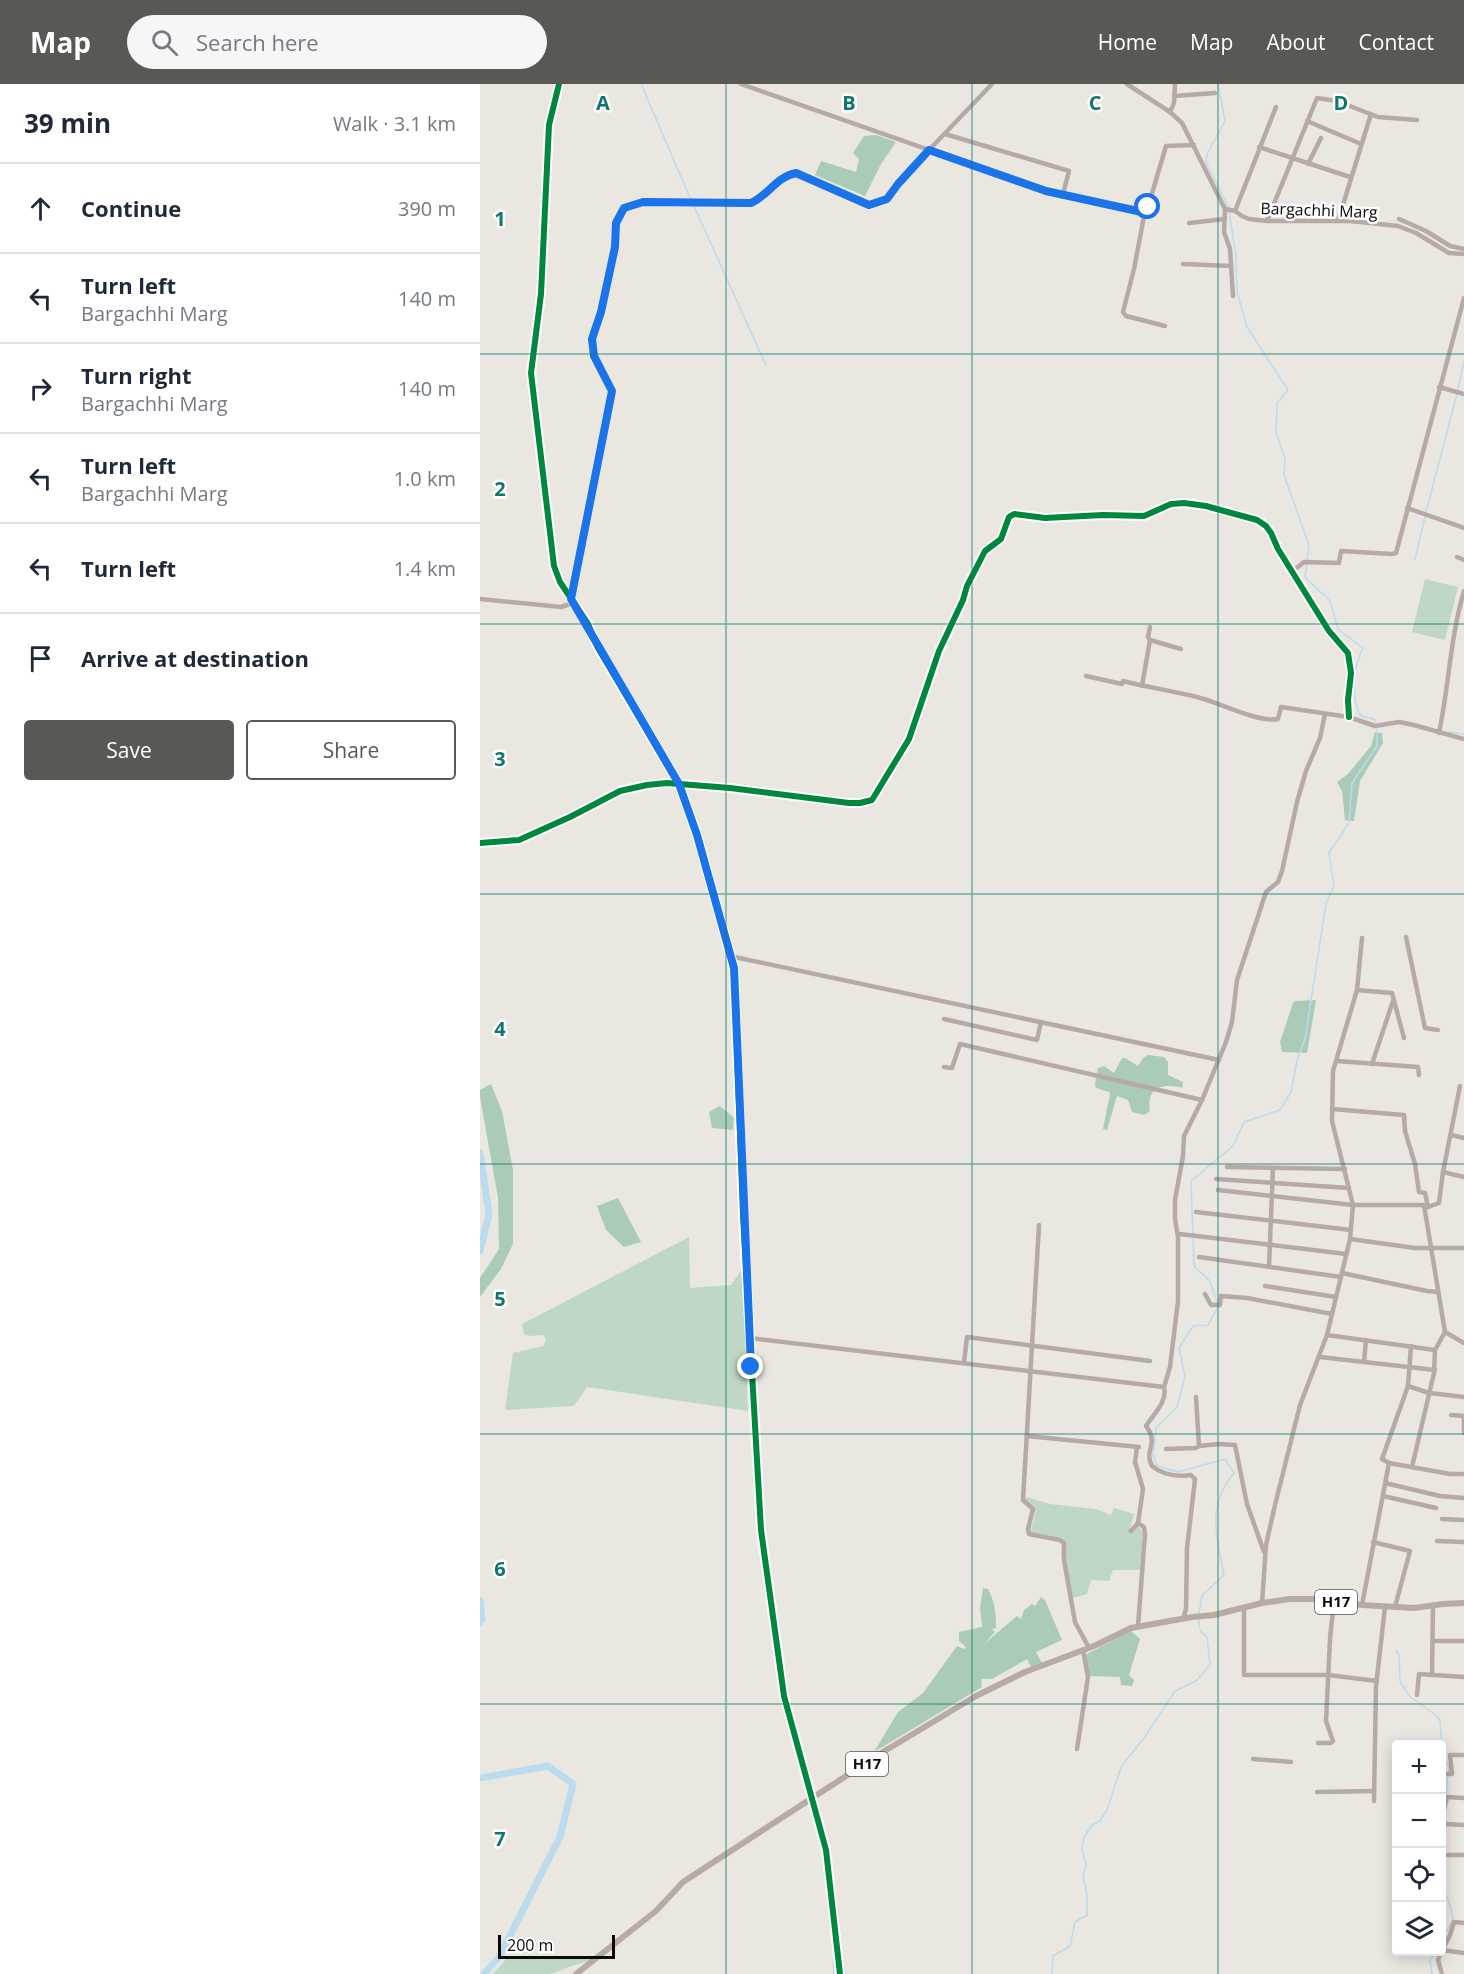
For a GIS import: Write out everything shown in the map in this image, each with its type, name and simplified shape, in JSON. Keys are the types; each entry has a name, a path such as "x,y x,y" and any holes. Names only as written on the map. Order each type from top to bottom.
{"main road":[{"name":"H17","path":"576,1974 656,1911 683,1882 903,1739 976,1696 1025,1672 1138,1626 1208,1615 1262,1603 1303,1598 1414,1608 1464,1603"}],"street":[{"path":"559,84 549,125 541,294 531,373 554,566 560,582 679,784 697,835 734,975 761,1530 784,1696 813,1798 830,1880 840,1974"},
{"path":"741,84 1046,191 1145,211"},
{"path":"480,599 561,607 570,604 612,391 594,356 592,339 601,312 615,247 616,223 624,208 643,202 751,203 759,200 785,175 796,173 869,205 887,199 929,150 992,84"},
{"path":"1127,84 1170,112 1182,123 1194,145 1226,209 1224,232 1230,249 1233,296"},
{"path":"1170,112 1175,84"},
{"path":"1174,96 1215,93"},
{"path":"1267,221 1315,100 1319,98 1337,101 1371,114 1417,120"},
{"path":"1234,210 1276,108"},
{"path":"1338,221 1371,114"},
{"path":"1307,121 1360,144"},
{"path":"945,134 1069,171 1063,194"},
{"path":"1308,164 1321,138"},
{"path":"1165,326 1126,316 1123,312 1145,211 1155,188 1165,148 1169,145 1194,145"},
{"path":"1259,147 1350,177"},
{"name":"Bargachhi Marg","path":"1226,209 1234,210 1246,218 1267,221 1338,221 1398,226 1416,233 1449,253 1464,254"},
{"path":"1189,223 1225,219"},
{"path":"1399,219 1426,231 1450,246 1464,249"},
{"path":"1183,264 1231,266"},
{"path":"1293,571 1304,562 1339,563 1341,551 1394,554 1464,298"},
{"path":"1439,387 1463,393"},
{"path":"480,843 519,840 620,791 647,785 679,784 849,803 872,800 909,739 939,651 963,600 967,586 985,551 1001,539 1010,517 1014,514 1045,518 1102,515 1144,516 1177,503 1206,506 1257,520 1265,526 1329,631 1344,647 1349,657 1349,717"},
{"path":"1407,508 1464,528"},
{"path":"1457,557 1464,560"},
{"path":"1439,733 1452,648 1464,591"},
{"path":"1142,686 1150,627"},
{"path":"1150,640 1181,649"},
{"path":"1086,676 1122,684 1123,681 1198,697 1254,717 1278,719 1281,707 1349,717 1377,726 1399,722 1414,724 1464,739"},
{"path":"1184,1619 1187,1548 1195,1479 1191,1476 1176,1476 1161,1472 1149,1463 1153,1439 1152,1432 1146,1426 1163,1401 1171,1360 1178,1301 1178,1237 1175,1220 1184,1136 1219,1060 1232,1022 1237,980 1266,892 1278,882 1282,871 1297,802 1306,771 1320,738 1325,714"},
{"path":"1406,937 1425,1028 1438,1030"},
{"path":"1262,1603 1265,1555 1275,1505 1300,1406 1327,1335 1350,1239 1353,1205 1332,1121 1333,1071 1357,990 1362,938"},
{"path":"730,956 1219,1060"},
{"path":"1357,990 1392,993 1404,1038"},
{"path":"1372,1064 1394,1000"},
{"path":"944,1019 1037,1040 1041,1022"},
{"path":"944,1067 952,1068 960,1044 1202,1100"},
{"path":"1337,1060 1418,1067 1419,1075"},
{"path":"1218,1190 1353,1205 1424,1205 1426,1207 1439,1203 1460,1086"},
{"path":"1332,1109 1404,1114 1419,1191 1425,1193 1431,1248 1445,1332 1435,1350 1435,1370 1412,1467"},
{"path":"1451,1136 1464,1138"},
{"path":"1227,1167 1345,1169"},
{"path":"1269,1266 1272,1168"},
{"path":"1443,1172 1464,1177"},
{"path":"1216,1179 1349,1188"},
{"path":"1196,1212 1351,1230"},
{"path":"1040,1225 1023,1500 1033,1509 1028,1533 1060,1540 1064,1543 1064,1560 1076,1622 1086,1649 1088,1677 1077,1749"},
{"path":"1180,1233 1346,1254"},
{"path":"1350,1239 1431,1248 1464,1248"},
{"path":"1199,1257 1342,1275 1427,1292 1438,1292"},
{"path":"1265,1286 1336,1297"},
{"path":"1205,1294 1211,1305 1216,1305 1221,1296 1247,1298 1332,1314"},
{"path":"1445,1332 1464,1343"},
{"path":"1327,1335 1435,1350"},
{"path":"964,1362 967,1337 1150,1361"},
{"path":"750,1338 1164,1387"},
{"path":"1364,1362 1366,1340"},
{"path":"1411,1346 1408,1386 1382,1459 1389,1463 1450,1474 1464,1474"},
{"path":"1320,1356 1435,1370"},
{"path":"1408,1386 1429,1393 1464,1397"},
{"path":"1196,1397 1199,1446"},
{"path":"1451,1415 1464,1416 1464,1433"},
{"path":"1027,1436 1138,1447 1135,1462 1143,1489 1138,1523 1131,1531"},
{"path":"1166,1449 1220,1444 1235,1445 1247,1504 1265,1555"},
{"path":"1362,1605 1389,1463"},
{"path":"1385,1483 1440,1496 1464,1498"},
{"path":"1383,1496 1436,1508"},
{"path":"1442,1519 1464,1520"},
{"path":"1138,1523 1144,1527 1145,1534 1138,1626"},
{"path":"1437,1541 1464,1542"},
{"path":"1373,1542 1410,1551 1395,1607"},
{"path":"1318,1743 1333,1741 1326,1721 1334,1601"},
{"path":"1432,1675 1433,1605"},
{"path":"1244,1607 1244,1675 1328,1675 1377,1682"},
{"path":"1374,1801 1377,1682 1385,1607"},
{"path":"1434,1641 1464,1641"},
{"path":"1416,1695 1419,1674 1464,1677"},
{"path":"1446,1774 1452,1774 1450,1755 1464,1755"},
{"path":"1253,1760 1291,1762"},
{"path":"1317,1792 1374,1791"},
{"path":"1446,1801 1447,1797 1464,1797"},
{"path":"1446,1824 1464,1825"},
{"path":"1448,1855 1464,1855"},
{"path":"1446,1943 1454,1922 1464,1923"},
{"path":"1446,1951 1464,1953"},
{"path":"1441,1956 1439,1966 1442,1974"}],"green space":[{"path":"876,135 896,142 881,164 865,196 815,175 821,161 856,172 859,159 853,153 864,136"},
{"path":"1425,579 1458,587 1445,640 1412,632"},
{"path":"1375,732 1382,733 1383,743 1360,781 1354,821 1345,820 1342,791 1337,782 1348,774 1371,746"},
{"path":"1316,1000 1307,1053 1282,1052 1280,1042 1293,1003"},
{"path":"1148,1055 1164,1057 1168,1062 1168,1075 1183,1082 1182,1088 1168,1086 1157,1089 1153,1092 1149,1103 1150,1111 1144,1115 1132,1112 1128,1100 1117,1096 1107,1130 1103,1129 1110,1094 1096,1088 1098,1068 1104,1066 1114,1073 1122,1058 1138,1066"},
{"path":"491,1084 502,1111 513,1170 513,1244 501,1269 480,1297 480,1278 499,1249 498,1198 480,1097 480,1090"},
{"path":"720,1106 734,1118 733,1130 712,1128 709,1112"},
{"path":"618,1198 641,1242 624,1247 606,1230 597,1206"},
{"path":"689,1237 690,1288 731,1285 743,1268 748,1411 587,1387 574,1406 505,1410 513,1353 543,1346 546,1340 544,1335 524,1334 522,1324"},
{"path":"1026,1497 1050,1504 1096,1509 1111,1515 1114,1508 1134,1514 1130,1528 1134,1531 1138,1526 1143,1532 1140,1570 1113,1570 1109,1581 1091,1580 1087,1594 1070,1599 1061,1552 1066,1542 1061,1538 1030,1532 1035,1511 1026,1502"},
{"path":"983,1588 988,1589 992,1599 996,1623 996,1628 992,1629 995,1632 984,1644 1017,1616 1021,1619 1024,1610 1032,1604 1035,1606 1041,1597 1045,1600 1062,1640 1036,1652 1042,1663 1031,1667 1027,1659 992,1679 981,1679 982,1687 874,1752 898,1712 923,1693 957,1646 964,1649 966,1647 959,1641 959,1632 982,1627 980,1608"},
{"path":"1131,1631 1140,1639 1129,1675 1134,1680 1132,1686 1121,1685 1120,1677 1090,1676 1085,1655"},
{"path":"508,1957 596,1959 590,1963 584,1962 550,1974 493,1974"}],"waterway":[{"path":"641,84 691,200"},
{"path":"1218,84 1225,121 1207,154 1206,163 1229,208"},
{"path":"693,204 766,365"},
{"path":"1229,212 1236,256 1237,292 1247,327 1288,390 1277,403 1276,432 1285,459 1284,475 1309,545 1305,577 1330,601 1338,629 1363,648 1355,673 1355,700 1361,716 1374,719 1376,723"},
{"path":"1458,389 1464,361"},
{"path":"1426,512 1457,394"},
{"path":"1415,559 1425,517"},
{"path":"1217,1302 1210,1281 1194,1266 1191,1181 1233,1146 1244,1122 1280,1110 1291,1092 1297,1060 1305,1039 1326,904 1334,886 1329,853 1349,823 1352,783 1377,746 1377,728"},
{"path":"1449,732 1464,734"},
{"path":"480,1153 489,1214 480,1251"},
{"path":"1199,1614 1202,1595 1224,1575 1217,1535 1217,1510 1225,1485 1234,1473 1225,1459 1178,1472 1157,1466 1153,1455 1156,1428 1177,1407 1185,1376 1179,1348 1193,1326 1208,1325 1218,1307"},
{"path":"480,1600 482,1619 480,1622"},
{"path":"1199,1619 1199,1627"},
{"path":"1052,1974 1053,1956 1070,1946 1075,1922 1087,1915 1087,1895 1083,1876 1086,1865 1082,1849 1084,1837 1092,1825 1100,1821 1107,1810 1121,1767 1144,1738 1175,1691 1196,1681 1210,1665 1207,1637 1200,1631"},
{"path":"1396,1650 1399,1655 1400,1681 1409,1696 1437,1716 1440,1721 1442,1740"},
{"path":"1446,1760 1449,1768 1446,1789"},
{"path":"480,1778 548,1766 573,1784 560,1837 499,1957 484,1974"},
{"path":"1446,1895 1453,1919 1446,1932"},
{"path":"1432,1974 1430,1961 1433,1956"},
{"path":"842,1958 845,1974"},
{"path":"833,1959 834,1974"}],"cycle path":[{"path":"559,84 549,125 541,294 531,373 554,566 560,582 588,624 598,648 679,784 697,835 734,968 743,1215 761,1530 784,1696 826,1850 840,1974"},
{"path":"480,843 519,840 620,791 647,785 667,783 730,788 849,803 872,800 909,739 939,651 963,600 967,586 985,551 1001,539 1009,517 1014,514 1045,518 1103,515 1144,516 1171,504 1184,503 1206,506 1257,520 1271,533 1278,549 1329,631 1348,653 1351,673 1349,717"}],"route":[{"path":"751,1367 734,968 697,835 679,784 598,648 588,624 571,599 612,391 594,356 592,339 601,312 615,247 616,223 624,208 643,202 751,203 759,200 785,175 796,173 869,205 887,199 929,150 1046,191 1142,212 1148,207"}]}
